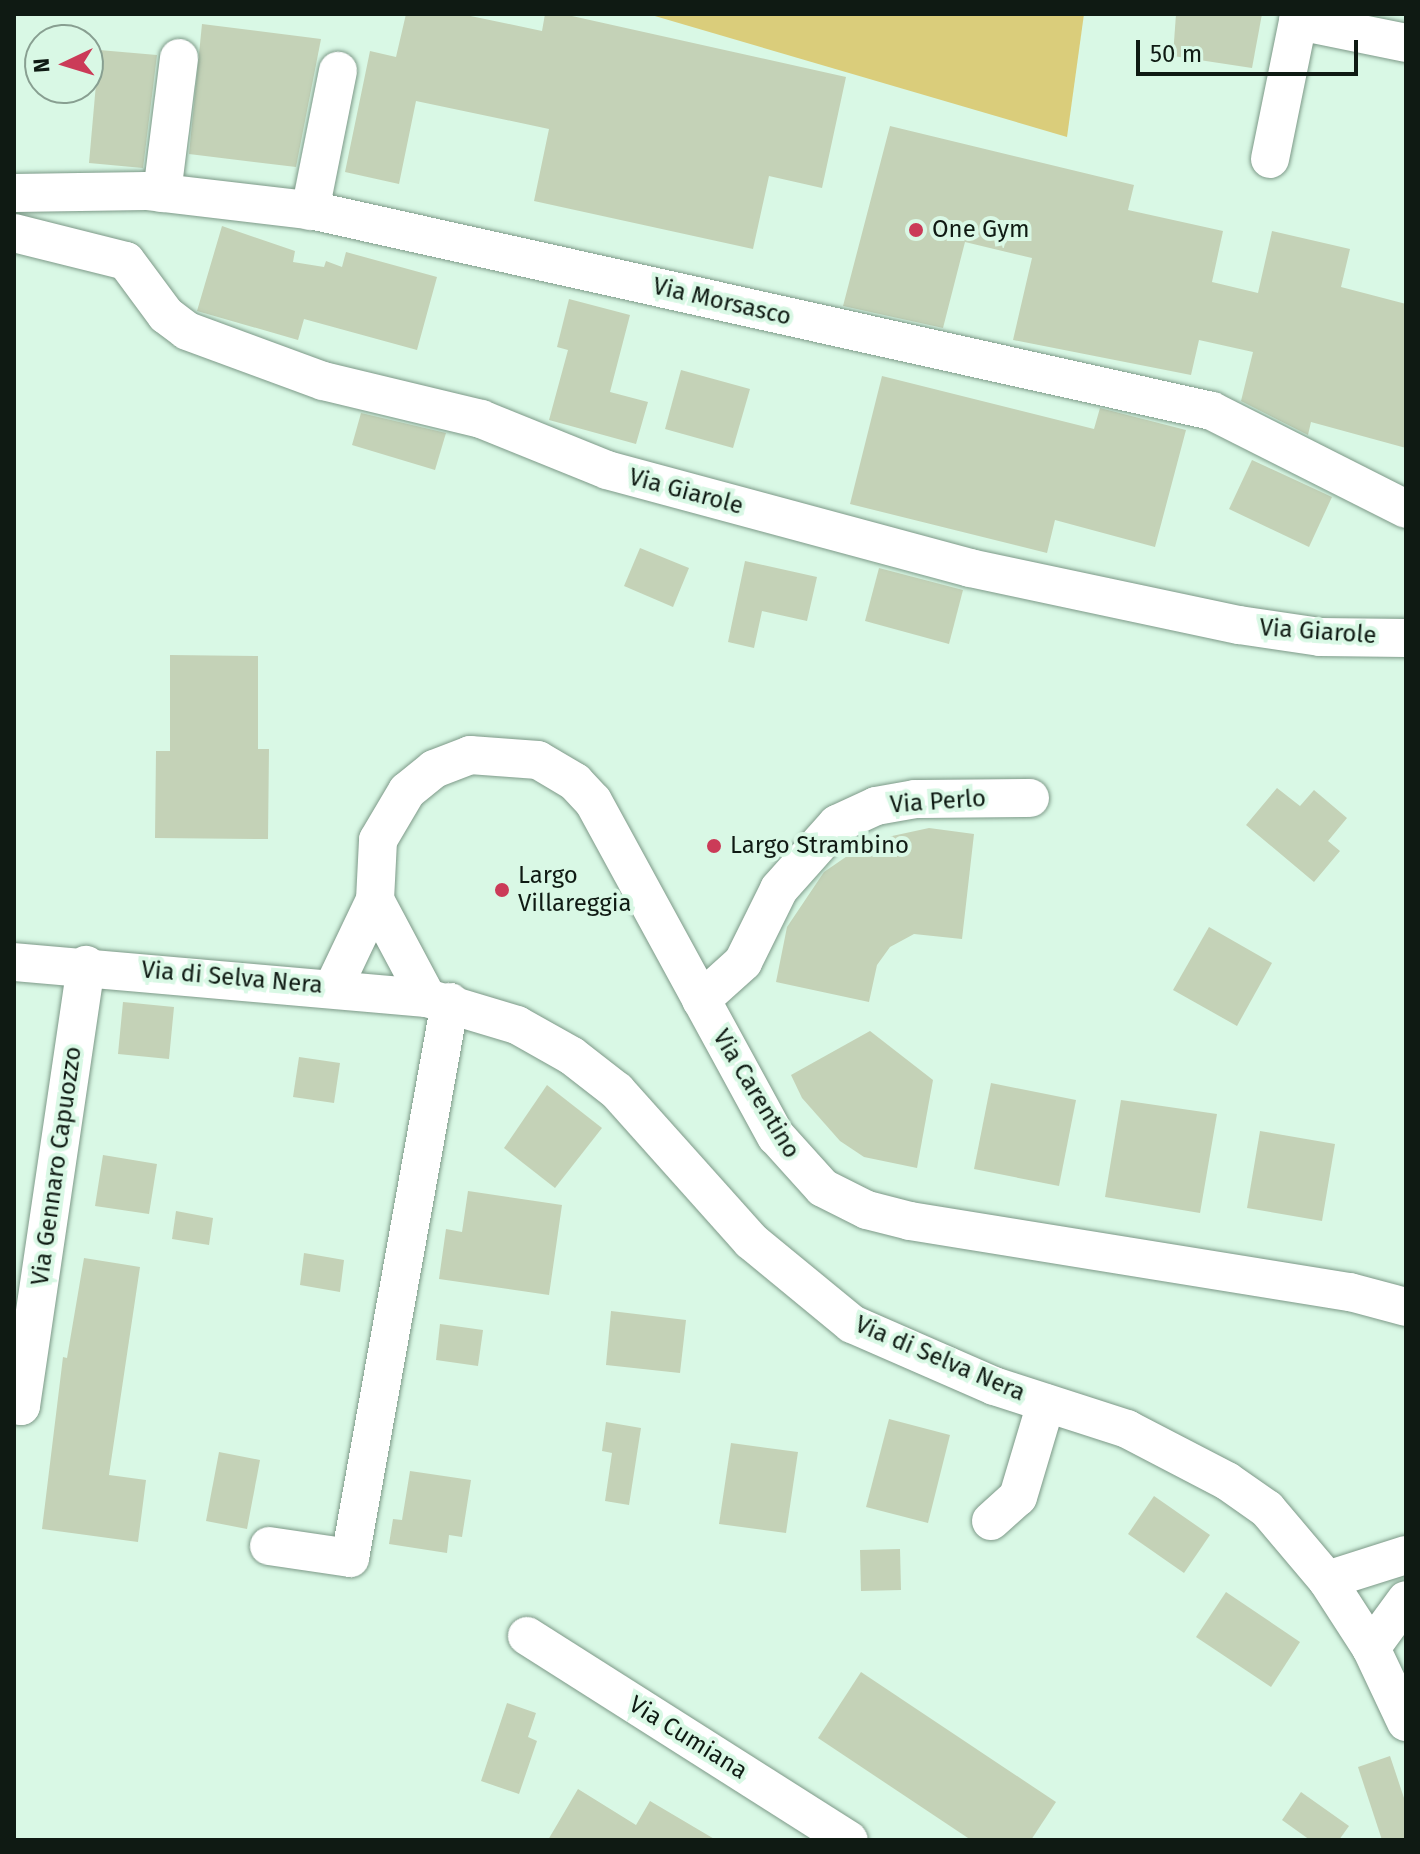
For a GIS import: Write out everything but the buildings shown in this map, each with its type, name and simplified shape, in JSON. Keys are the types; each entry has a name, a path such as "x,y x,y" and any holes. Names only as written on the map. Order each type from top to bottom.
{"street":[{"path":"1270,159 1296,18 1406,43"},
{"path":"162,193 179,58"},
{"path":"310,211 338,71"},
{"name":"Via Morsasco","path":"14,193 162,193 310,211 1212,411 1406,509"},
{"name":"Via Giarole","path":"14,233 126,261 166,315 187,331 323,381 481,419 607,470 970,568 1239,625 1320,637 1406,638"},
{"name":"Via Carentino","path":"334,986 375,900 378,840 407,791 434,769 470,755 496,753 538,760 575,782 593,801 790,1155 823,1188 867,1210 972,1232 1350,1292 1406,1307"},
{"name":"Via Perlo","path":"701,1000 743,962 779,889 837,824 876,806 915,799 1030,798"},
{"path":"269,1546 350,1558 439,1000 375,900"},
{"name":"Via di Selva Nera","path":"14,962 334,986 439,1000 517,1025 572,1056 617,1091 751,1241 852,1324 994,1386 1127,1429 1227,1481 1267,1509 1327,1580 1371,1648 1406,1722"},
{"name":"Via Gennaro Capuozzo","path":"14,1405 21,1406 86,965"},
{"path":"991,1521 1018,1497 1046,1403"},
{"path":"1327,1580 1406,1555"},
{"path":"1371,1648 1406,1600"},
{"name":"Via Cumiana","path":"527,1636 849,1840"}],"shaded area":[{"path":"648,14 1084,14 1067,137"}],"place":[{"name":"One Gym","path":"916,230"},
{"name":"Largo Strambino","path":"714,846"},
{"name":"Largo Villareggia","path":"502,890"}]}
